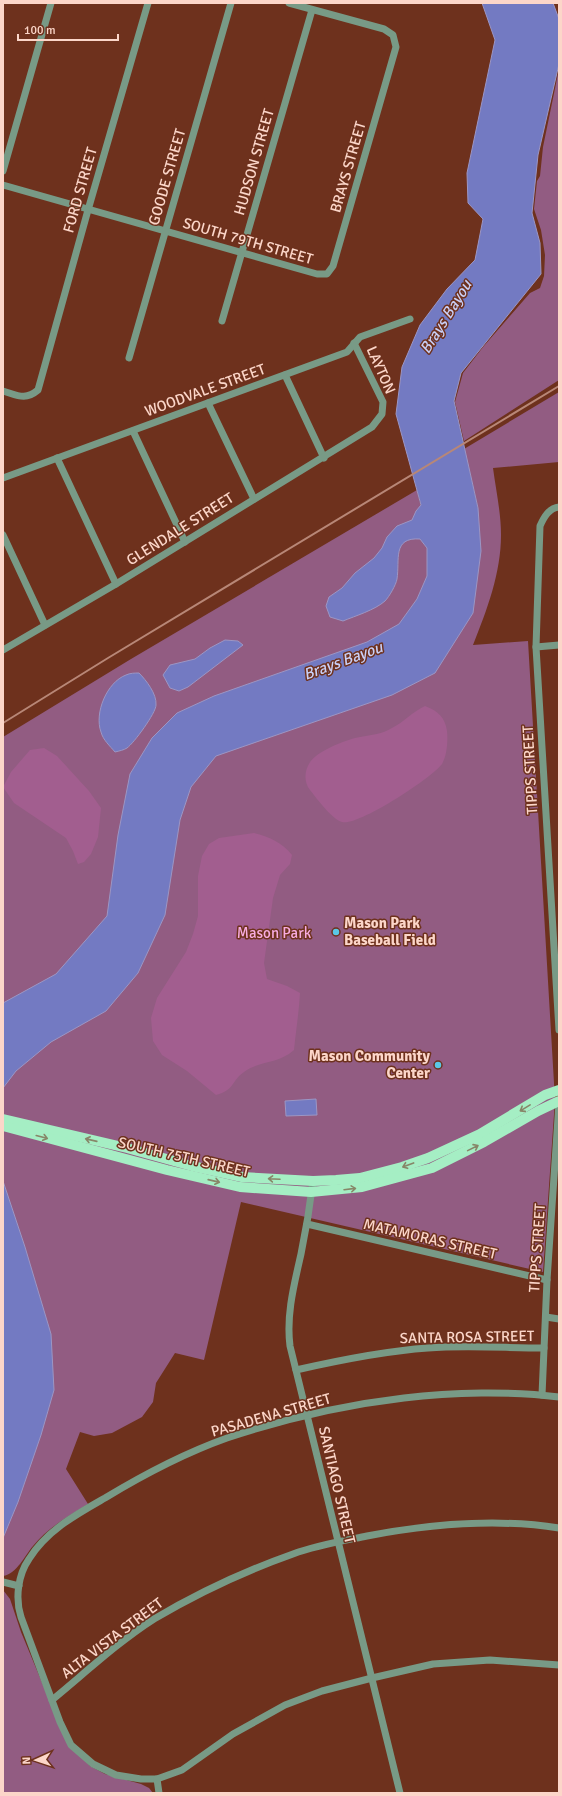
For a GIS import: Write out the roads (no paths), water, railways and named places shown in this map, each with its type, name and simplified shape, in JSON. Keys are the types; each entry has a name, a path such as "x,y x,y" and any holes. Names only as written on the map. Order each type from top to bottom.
{"main road":[{"name":"SOUTH 75TH STREET","path":"4,1123 127,1148 192,1166 234,1175 313,1181 360,1178 402,1167 428,1158 480,1134 545,1096 559,1090"},
{"name":"SOUTH 75TH STREET","path":"4,1123 167,1170 240,1187 311,1192 362,1187 432,1168 484,1142 538,1111 559,1102"},
{"path":"428,1158 432,1168"}],"street":[{"path":"3,171 51,3"},
{"name":"FORD STREET","path":"3,391 24,397 31,396 38,390 148,3"},
{"name":"GOODE STREET","path":"129,358 231,3"},
{"name":"BRAYS STREET","path":"289,3 384,29 393,35 396,47 333,266 327,274 324,274"},
{"name":"HUDSON STREET","path":"222,322 312,10"},
{"name":"SOUTH 79TH STREET","path":"3,185 318,274 324,274"},
{"name":"WOODVALE STREET","path":"3,478 347,352 360,337 410,319"},
{"name":"LAYTON","path":"354,343 383,402 382,414 370,428"},
{"path":"285,375 324,458"},
{"path":"208,403 254,499"},
{"name":"GLENDALE STREET","path":"3,650 116,584 254,499 324,458 370,428"},
{"path":"133,430 185,542"},
{"path":"57,458 116,584"},
{"name":"TIPPS STREET","path":"559,507 547,513 540,526 536,647 559,1030"},
{"path":"3,535 45,625"},
{"path":"536,647 559,645"},
{"name":"TIPPS STREET","path":"542,1395 547,1280 559,1102"},
{"name":"SANTIAGO STREET","path":"313,1181 307,1224 288,1320 290,1346 400,1793"},
{"name":"MATAMORAS STREET","path":"307,1224 547,1280"},
{"name":"SANTA ROSA STREET","path":"546,1317 559,1319"},
{"name":"SANTA ROSA STREET","path":"296,1370 364,1356 429,1348 544,1348"},
{"name":"PASADENA STREET","path":"559,1397 542,1395 475,1394 404,1398 358,1405 307,1416 227,1439 169,1463 72,1517 44,1540 27,1561 22,1572 18,1600 20,1613 60,1722 71,1745 93,1764 116,1775 141,1780 156,1779 182,1770 233,1734 285,1705 322,1691 440,1663 490,1660 559,1665"},
{"name":"ALTA VISTA STREET","path":"52,1700 108,1654 153,1620 197,1595 249,1570 282,1558 337,1542 408,1528 469,1523 534,1524 559,1528"},
{"path":"3,1582 19,1586"},
{"path":"156,1779 159,1793"}],"water":[{"name":"Brays Bayou","path":"482,3 553,3 559,19 559,64 538,155 532,213 540,243 541,274 461,373 454,401 478,508 481,551 473,613 435,673 392,695 216,756 191,787 180,820 165,915 138,973 106,1011 51,1042 16,1071 3,1088 3,1003 56,974 107,916 118,835 130,774 152,738 177,713 214,696 367,642 399,624 417,599 427,576 427,548 420,539 411,539 401,546 398,557 396,582 394,588 385,601 370,610 343,621 330,617 326,606 329,597 342,588 355,573 374,558 382,548 387,537 397,526 412,520 416,511 421,505 396,414 402,367 420,325 447,289 475,260 483,219 468,203 467,173 495,40"},
{"path":"225,640 238,641 243,645 188,687 179,691 170,688 163,675 170,665 195,659 210,648"},
{"path":"139,673 148,683 155,696 155,709 144,728 130,745 127,748 115,752 105,740 101,732 99,716 101,707 113,684 126,675"},
{"path":"316,1099 317,1115 286,1116 285,1101"},
{"path":"3,1181 25,1247 51,1334 54,1390 41,1435 18,1502 3,1538"}],"railway":[{"path":"3,723 559,386"}],"place":[{"name":"Mason Park Baseball Field","path":"336,932"},
{"name":"Mason Community Center","path":"438,1065"}],"park label":[{"name":"Mason Park","path":"274,933"}]}
